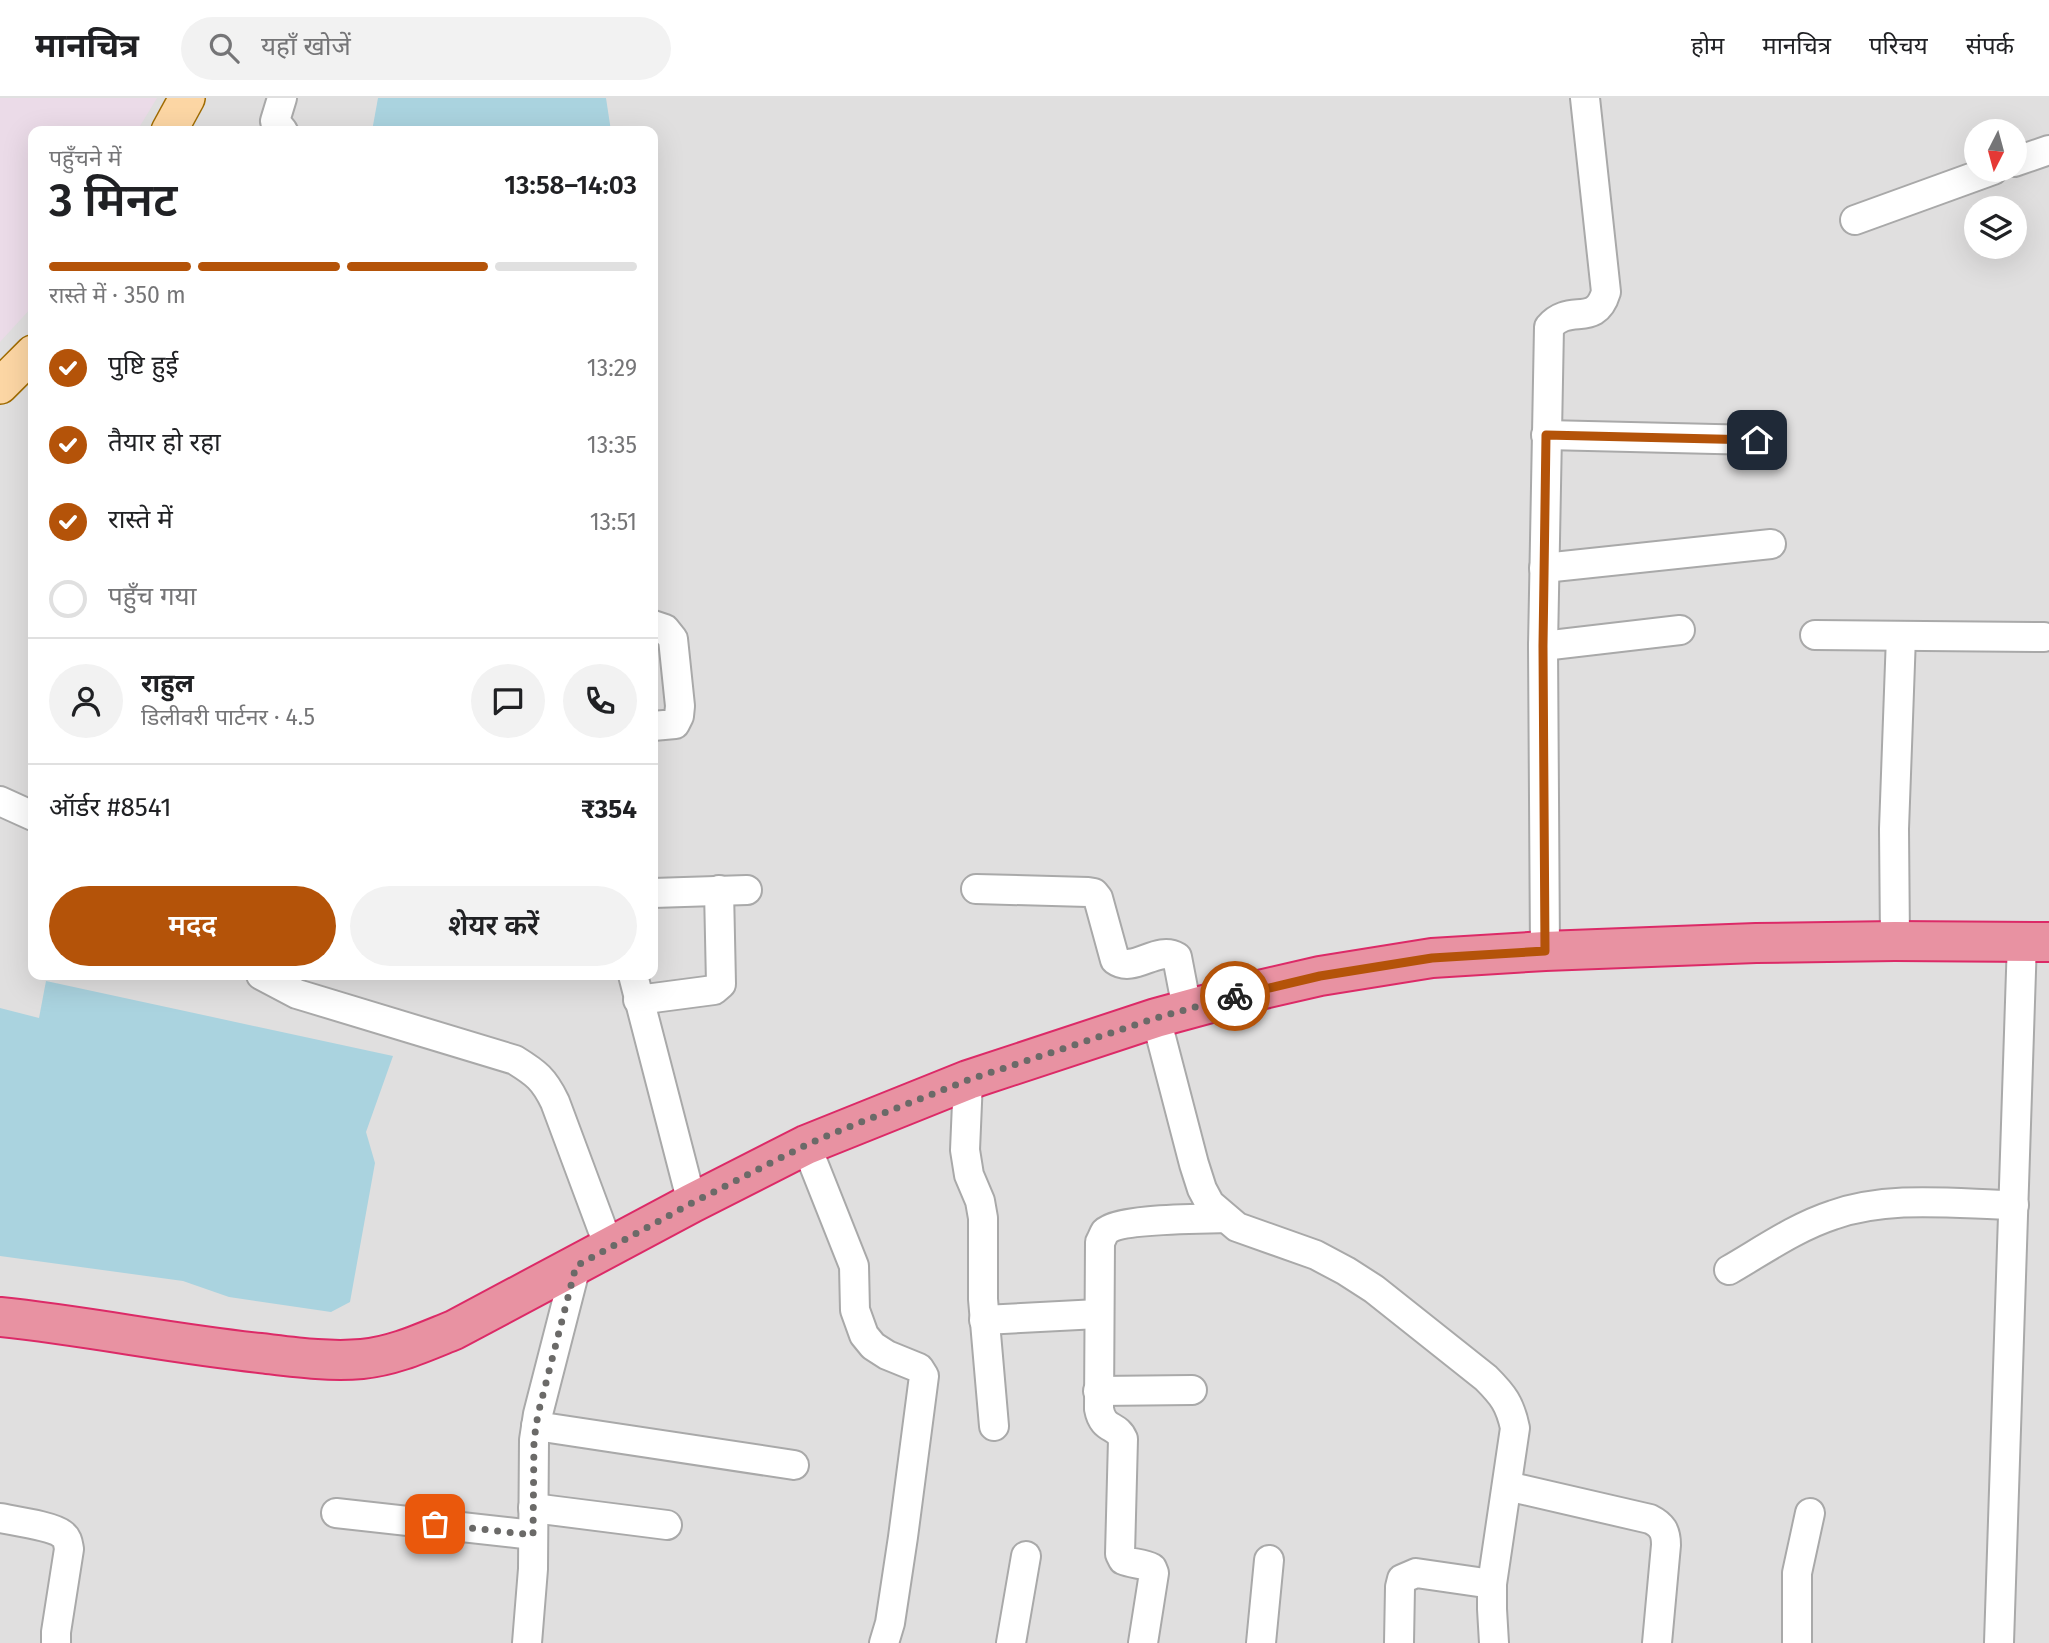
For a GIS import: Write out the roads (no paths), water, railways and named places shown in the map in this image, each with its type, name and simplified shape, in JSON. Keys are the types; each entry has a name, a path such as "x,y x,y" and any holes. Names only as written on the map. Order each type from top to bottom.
{"highway":[{"path":"0,1317 216,1349 327,1360 363,1359 415,1346 454,1330 806,1145 968,1080 1172,1013 1255,990 1320,976 1432,958 1756,943 2036,941"}],"main road":[{"path":"172,126 187,98"},
{"path":"3,380 28,358"}],"street":[{"path":"279,126 275,121 282,98"},
{"path":"1545,951 1543,646 1549,327 1556,319 1596,312 1606,292 1585,98"},
{"path":"2027,158 2049,150"},
{"path":"1855,220 1964,181"},
{"path":"1546,435 1757,440"},
{"path":"1544,568 1771,544"},
{"path":"658,627 665,629 673,639 680,716 675,724 658,726"},
{"path":"1543,646 1680,631"},
{"path":"1815,635 2044,637"},
{"path":"1895,941 1894,829 1901,636"},
{"path":"0,801 28,814"},
{"path":"976,889 1094,894 1098,898 1115,960 1120,964 1165,954 1177,957 1172,1013 1202,1189 1210,1204 1237,1227 1316,1255 1374,1289 1486,1378 1502,1394 1511,1408 1515,1428 1492,1584 1494,1643"},
{"path":"658,892 733,890 721,984 715,990 636,987 692,1203"},
{"path":"1999,1643 2014,1205 2036,941"},
{"path":"270,980 297,994 515,1060 536,1073 555,1102 609,1247"},
{"path":"968,1080 965,1150 969,1175 983,1218 984,1320 994,1426"},
{"path":"806,1145 855,1266 855,1310 864,1335 873,1346 919,1368 924,1376 903,1537 890,1623 884,1643"},
{"path":"1729,1270 1805,1226 1833,1214 1858,1208 1905,1202 2014,1205"},
{"path":"1143,1643 1154,1573 1147,1565 1123,1560 1120,1554 1123,1439 1120,1433 1104,1424 1100,1417 1100,1242 1105,1232 1117,1225 1225,1218"},
{"path":"527,1643 533,1569 534,1440 576,1266"},
{"path":"984,1320 1098,1314"},
{"path":"1098,1391 1192,1390"},
{"path":"536,1426 794,1465"},
{"path":"1507,1486 1650,1519 1660,1524 1666,1533 1666,1545 1657,1643"},
{"path":"336,1513 667,1525"},
{"path":"1797,1643 1797,1573 1810,1513"},
{"path":"0,1518 53,1530 67,1539 69,1549 56,1643"},
{"path":"1012,1643 1026,1556"},
{"path":"1261,1643 1269,1560"},
{"path":"1399,1643 1402,1579 1416,1573 1492,1584"}],"water":[{"path":"378,98 606,98 610,126 373,126"},
{"path":"46,981 393,1056 366,1132 375,1163 350,1302 331,1312 229,1297 183,1281 0,1256 0,1008 39,1018"}]}
